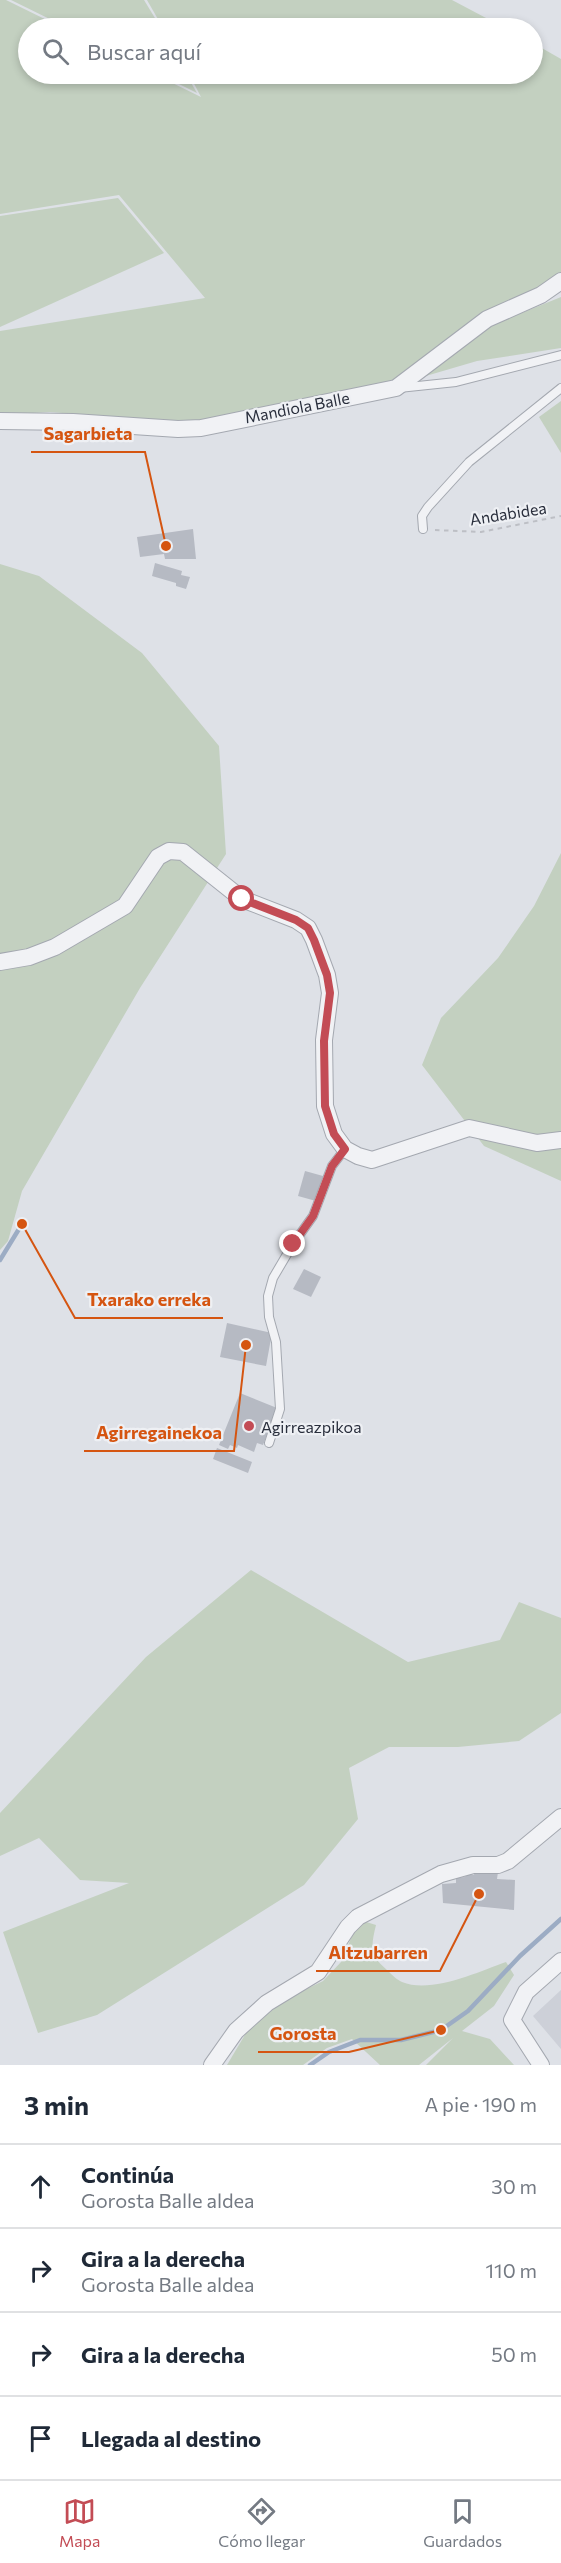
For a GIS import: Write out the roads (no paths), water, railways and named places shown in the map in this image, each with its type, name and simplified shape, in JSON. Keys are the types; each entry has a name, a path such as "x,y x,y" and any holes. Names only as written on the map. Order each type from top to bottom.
{"street":[{"name":"Mandiola Balle","path":"0,421 201,428 396,388 487,319 541,295 561,282"},
{"path":"0,962 29,957 56,947 125,906 158,857 169,851 183,852 242,899 296,920 308,928 327,975 330,993 324,1041 325,1106 334,1134 345,1149 372,1160 469,1128 537,1143 561,1140"},
{"path":"212,2065 236,2031 259,2010 318,1972 348,1927 358,1917 441,1874 473,1865 498,1865 507,1861 561,1817"},
{"path":"541,2065 512,2020 526,1992 561,1961"}],"lane":[{"path":"396,388 456,382 561,355"},
{"path":"423,529 422,516 428,507 468,462 561,388"},
{"path":"269,1443 280,1409 276,1342 269,1317 268,1296 273,1278 313,1216 332,1166 345,1149"}],"waterway":[{"path":"0,1260 22,1224"},
{"path":"310,2065 329,2052 360,2040 401,2040 441,2030 468,2011 520,1956 561,1919"}],"place":[{"name":"Sagarbieta","path":"166,546"},
{"name":"Txarako erreka","path":"22,1224"},
{"name":"Agirregainekoa","path":"246,1345"},
{"name":"Agirreazpikoa","path":"249,1426"},
{"name":"Altzubarren","path":"479,1894"},
{"name":"Gorosta","path":"441,2030"}]}
